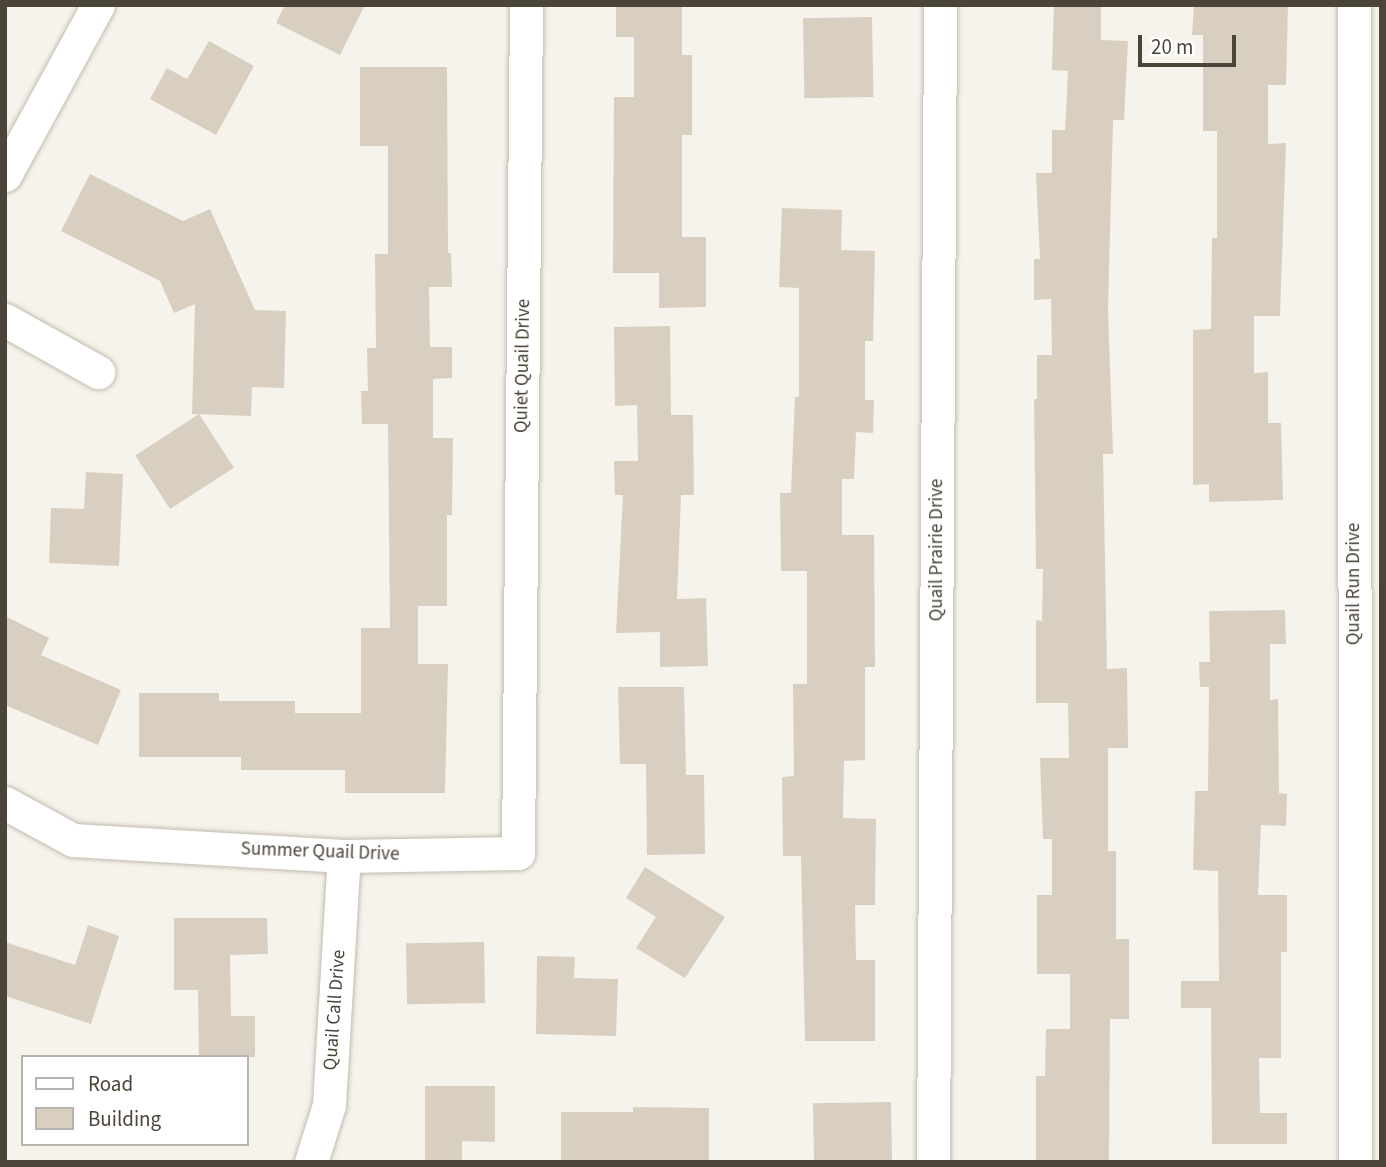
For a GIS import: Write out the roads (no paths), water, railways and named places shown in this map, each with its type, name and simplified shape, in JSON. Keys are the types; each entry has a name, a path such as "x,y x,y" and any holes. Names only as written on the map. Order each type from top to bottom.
{"street":[{"path":"5,175 98,5"},
{"name":"Quiet Quail Drive","path":"519,727 526,5"},
{"name":"Quail Prairie Drive","path":"933,1162 940,5"},
{"name":"Quail Run Drive","path":"1354,5 1355,1162"},
{"path":"5,320 98,372"},
{"name":"Summer Quail Drive","path":"5,803 73,840 344,856 518,853 519,727"},
{"name":"Quail Call Drive","path":"311,1162 329,1105 344,856"}]}
